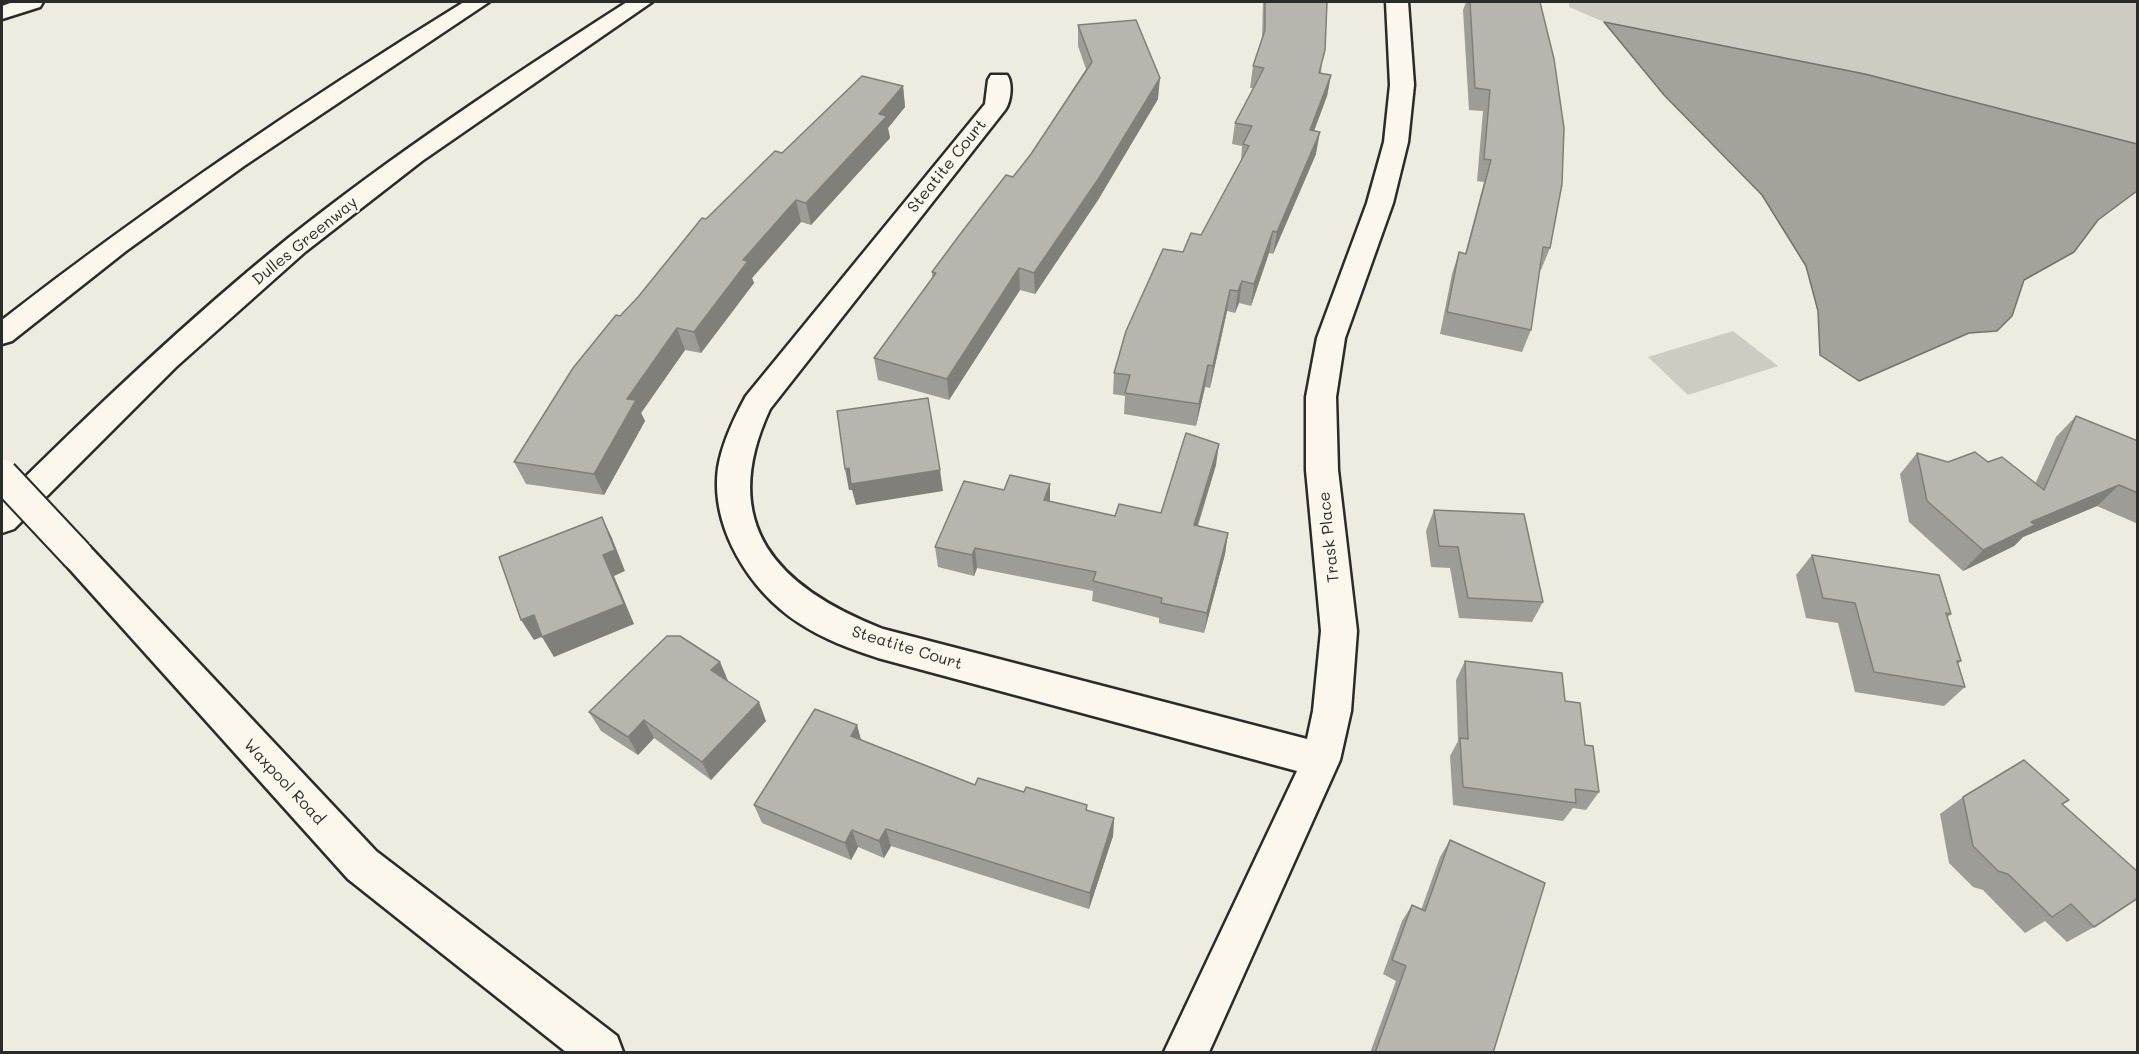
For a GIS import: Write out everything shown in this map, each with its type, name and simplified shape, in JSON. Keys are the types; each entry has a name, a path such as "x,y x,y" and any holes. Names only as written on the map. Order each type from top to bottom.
{"main road":[{"path":"2,13 32,2"},
{"path":"2,334 217,172 372,67 478,2"},
{"name":"Dulles Greenway","path":"2,520 84,437 204,326 338,212 497,96 641,2"},
{"name":"Trask Place","path":"1186,1053 1321,760 1332,711 1339,631 1322,470 1321,397 1331,338 1380,203 1396,142 1402,85 1397,2"},
{"name":"Steatite Court","path":"999,80 997,105 757,404 740,440 733,478 738,521 755,557 786,594 829,623 878,643 1321,760"},
{"name":"Waxpool Road","path":"2,475 362,866 601,1053"}],"shaded area":[{"path":"1569,2 2137,2 2137,144 1865,74 1604,22 1569,7"},
{"path":"1604,22 1865,74 2137,144 2137,191 2098,220 2074,252 2024,280 2012,316 1997,331 1969,333 1859,381 1820,355 1818,311 1806,266 1762,195 1664,95"},
{"path":"1733,331 1778,366 1688,395 1648,357"}],"building":[{"path":"1265,2 1327,2 1325,50 1319,73 1331,75 1310,130 1320,132 1277,232 1273,231 1254,284 1242,281 1238,291 1230,290 1213,366 1208,365 1199,404 1125,393 1130,375 1114,373 1126,331 1163,249 1183,252 1191,233 1201,235 1249,146 1243,144 1252,126 1235,123 1264,68 1253,66 1265,30"},
{"path":"1470,2 1540,2 1554,59 1564,128 1562,184 1550,248 1543,247 1531,330 1447,312 1459,252 1466,254 1491,160 1484,159 1490,90 1475,88"},
{"path":"1136,20 1160,78 1099,178 1034,273 1019,268 947,379 874,358 936,273 932,272 961,233 1006,175 1013,177 1031,154 1092,62 1078,25"},
{"path":"862,76 903,86 879,114 887,116 806,203 796,200 743,260 748,261 694,332 677,328 627,399 636,400 594,474 514,462 573,368 616,315 620,316 638,297 702,218 706,219 775,151 782,153"},
{"path":"928,398 940,470 851,484 849,468 845,469 837,411"},
{"path":"2076,416 2138,441 2138,493 2119,485 2031,522 2035,525 1983,550 1927,501 1917,453 1948,462 1975,452 1988,462 2002,457 2044,490"},
{"path":"1186,433 1219,444 1194,525 1228,533 1207,613 1161,603 1162,598 1093,581 1096,572 975,548 972,555 935,547 964,481 1004,490 1010,475 1050,484 1044,500 1115,516 1119,504 1161,513"},
{"path":"1434,510 1524,514 1543,602 1468,598 1458,547 1439,546"},
{"path":"602,517 615,550 603,555 624,604 542,637 534,615 521,620 499,557"},
{"path":"1812,555 1939,575 1951,614 1946,613 1961,661 1957,661 1965,687 1874,672 1855,603 1823,598"},
{"path":"667,636 680,636 720,662 711,670 759,702 702,762 644,720 628,737 589,712"},
{"path":"1465,661 1562,673 1565,701 1580,703 1585,745 1593,746 1599,792 1575,789 1576,803 1463,787 1460,738 1468,739"},
{"path":"815,709 857,725 851,736 975,785 978,778 1024,792 1026,787 1087,805 1086,810 1114,818 1090,893 886,829 879,841 852,830 845,843 754,805"},
{"path":"2024,760 2069,800 2062,804 2138,872 2138,898 2094,927 2071,904 2052,917 2008,874 1998,871 1973,846 1963,797"},
{"path":"1450,840 1545,883 1493,1053 1375,1053 1406,966 1392,960 1412,905 1425,911"}]}
